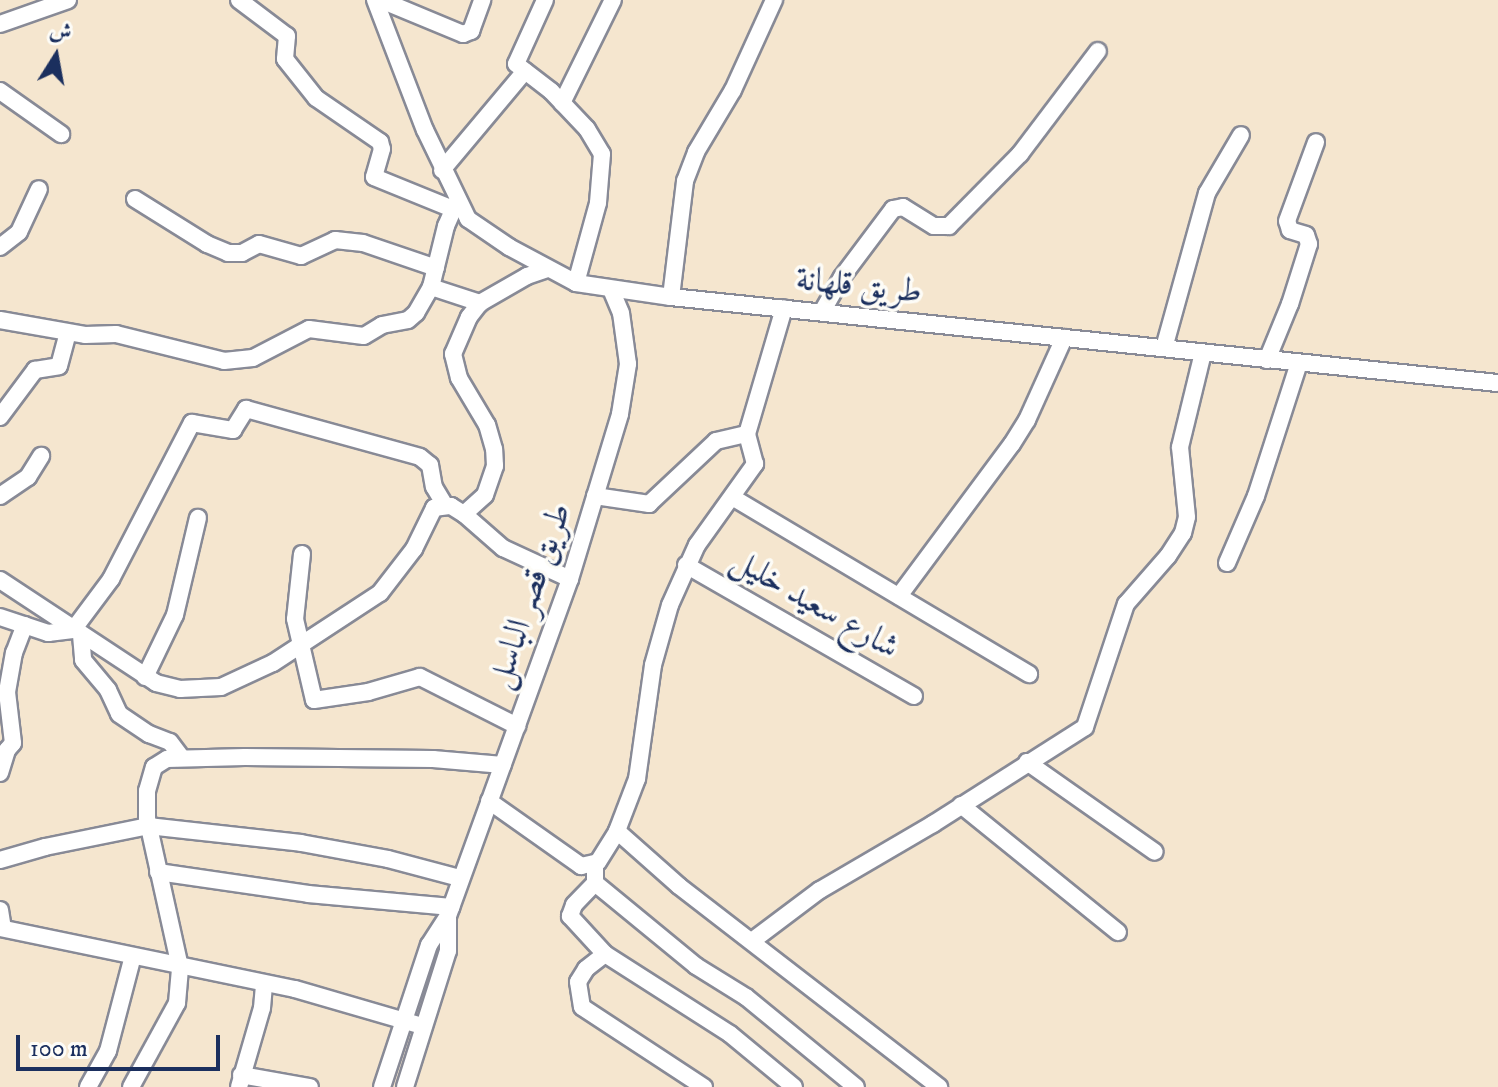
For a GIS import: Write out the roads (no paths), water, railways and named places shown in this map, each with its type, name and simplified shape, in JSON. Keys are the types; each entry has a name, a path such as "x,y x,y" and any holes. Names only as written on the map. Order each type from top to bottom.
{"street":[{"path":"0,24 68,0"},
{"path":"0,320 68,333 116,334 224,361 242,362 275,350 309,329 360,336 382,325 408,320 431,287 455,205 377,180 374,174 382,149 380,142 316,98 285,59 288,41 281,30 239,0"},
{"path":"378,0 463,34 471,31 482,0"},
{"name":"طريق قلهانة","path":"378,0 455,205 482,230 576,283 671,297 1498,383"},
{"path":"545,0 516,64 562,103 595,140 602,154 598,203 576,283"},
{"path":"562,103 613,0"},
{"path":"671,297 685,181 696,152 733,90 774,0"},
{"path":"822,312 842,277 893,209 903,207 934,226 949,226 1020,154 1098,51"},
{"path":"442,170 525,71"},
{"path":"0,91 61,134"},
{"path":"1164,348 1207,193 1241,135"},
{"path":"1267,360 1290,304 1309,244 1306,235 1286,225 1316,142"},
{"path":"0,247 19,232 39,189"},
{"path":"135,199 207,244 228,253 242,253 259,244 301,256 335,240 363,243 436,268"},
{"path":"464,514 485,495 495,466 487,425 465,390 453,360 456,345 480,303 527,276 547,269"},
{"path":"431,287 480,303"},
{"name":"طريق قصر الباسل","path":"382,1087 432,937 449,911 570,579 620,414 627,377 626,338 611,290"},
{"path":"784,308 747,434 755,464 686,565 653,665 640,766 617,831 595,865 595,883 574,905 570,916 605,954 730,1034 794,1087"},
{"path":"0,417 35,370 59,366 68,333"},
{"path":"899,596 1012,444 1027,420 1064,338"},
{"path":"752,941 820,890 1027,762 1073,737 1088,722 1126,604 1168,556 1183,533 1187,517 1180,447 1203,353"},
{"path":"1227,563 1256,496 1299,363"},
{"path":"182,758 170,742 149,734 119,714 108,690 83,660 77,632 111,579 195,422 233,430 248,409 420,457 430,465 434,487 445,505 464,514 503,548 570,579"},
{"path":"595,496 649,504 716,441 747,434"},
{"path":"0,496 28,477 41,456"},
{"path":"732,497 1029,674"},
{"path":"0,580 145,677 180,689 221,687 243,679 300,646 380,593 414,549 427,517 434,508 445,505"},
{"path":"145,677 175,615 198,518"},
{"path":"302,554 295,604 300,646 316,700 368,692 420,677 517,726"},
{"name":"شارع سعيد خليل","path":"686,565 914,696"},
{"path":"0,617 53,634 77,632"},
{"path":"0,773 7,750 13,743 7,692 14,653 25,625"},
{"path":"131,1087 175,1012 180,967 148,826 147,791 151,774 167,759 433,759 503,765"},
{"path":"1027,762 1155,852"},
{"path":"489,801 573,862 585,867 595,865"},
{"path":"961,805 1118,932"},
{"path":"0,860 45,847 148,826 301,843 388,859 460,878"},
{"path":"617,831 679,886 939,1087"},
{"path":"158,872 449,911"},
{"path":"595,883 696,966 746,997 856,1087"},
{"path":"0,910 1,928 264,984 422,1026"},
{"name":"طريق قصر الباسل","path":"405,1087 448,951 449,911"},
{"path":"605,954 586,969 578,982 582,1007 704,1087"},
{"path":"88,1087 108,1051 133,956"},
{"path":"264,984 262,1008 240,1081 306,1087"}]}
